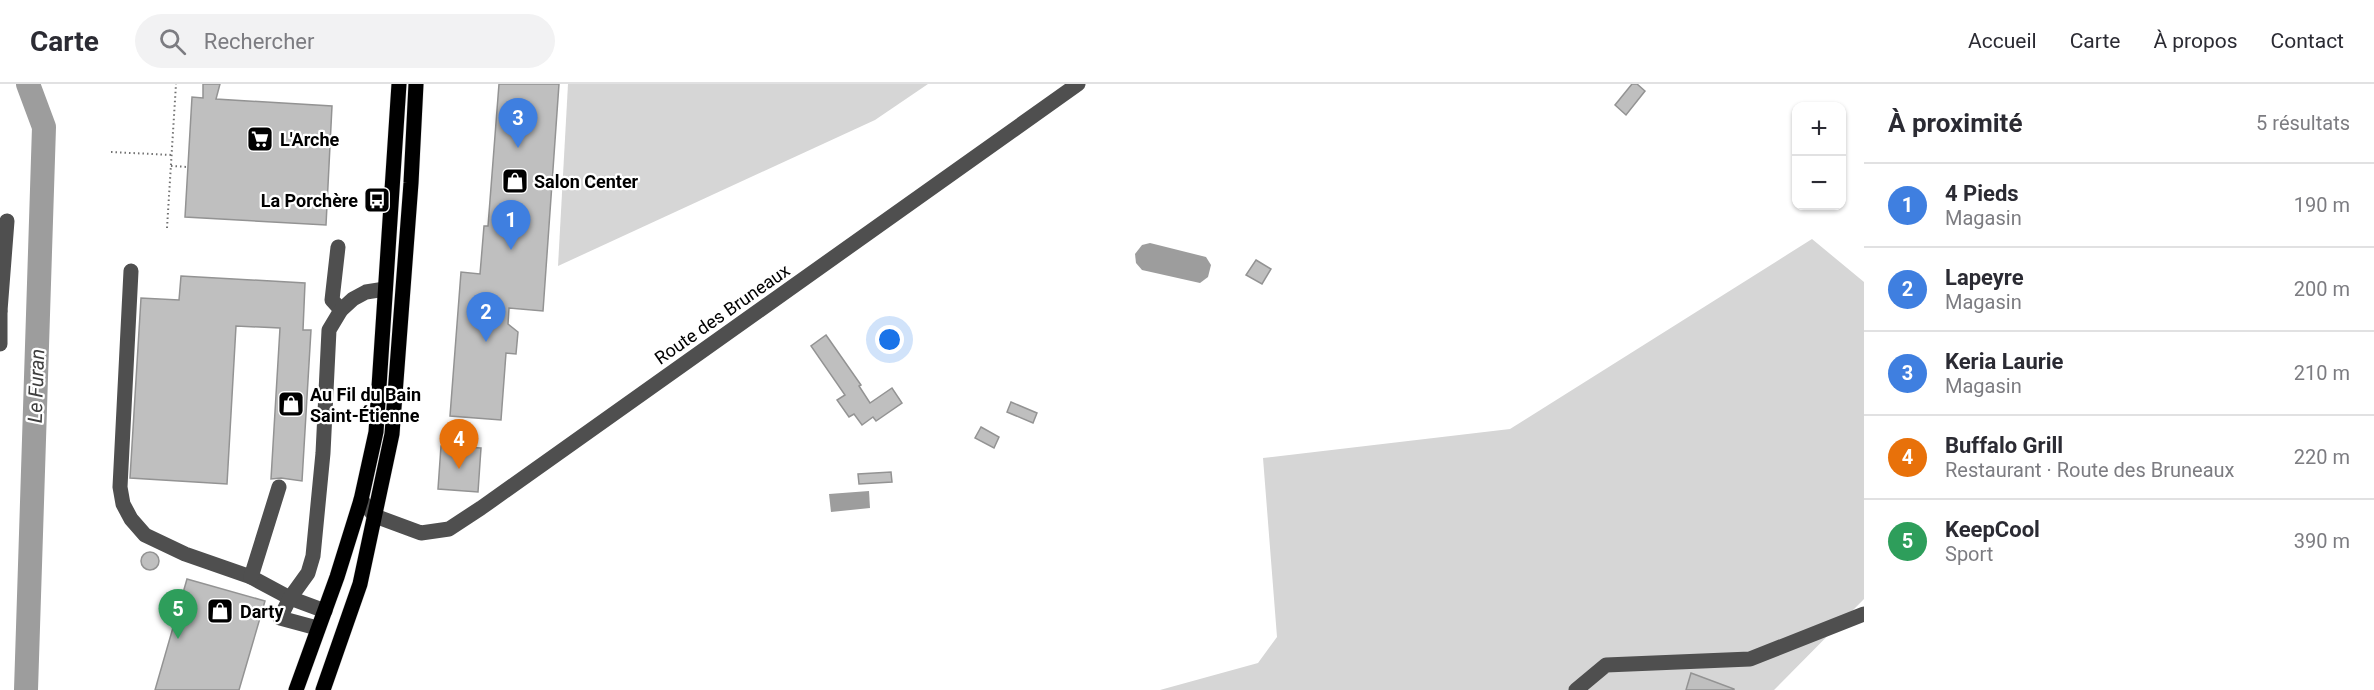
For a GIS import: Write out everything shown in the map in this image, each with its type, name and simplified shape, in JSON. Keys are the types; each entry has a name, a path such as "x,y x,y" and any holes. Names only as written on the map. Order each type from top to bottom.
{"main road":[{"path":"296,690 361,500 376,432 399,84"},
{"path":"323,690 360,584 392,434 411,194 416,84"},
{"path":"325,610 349,617"},
{"path":"317,628 342,635"}],"street":[{"name":"Route des Bruneaux","path":"375,516 421,533 448,529 457,524 737,328 1078,84"},
{"path":"0,344 0,311 7,221"},
{"path":"338,247 332,300 341,310"},
{"path":"131,271 120,487 123,504 130,519 146,535 185,554 251,577 290,597 325,610"},
{"path":"317,628 280,618 290,597 308,573 313,556 323,453 329,330 341,310 353,299 366,292 385,289"},
{"path":"251,577 279,487"},
{"path":"361,500 375,516"},
{"path":"1576,690 1606,665 1750,659 1864,614"}],"path":[{"path":"167,228 176,84"},
{"path":"111,152 171,155"},
{"path":"171,166 188,167"}],"shaded area":[{"path":"568,84 928,84 875,120 558,266"},
{"path":"1812,239 1864,282 1864,599 1774,690 1160,690 1258,663 1277,637 1263,458 1510,429"},
{"path":"1150,243 1206,257 1211,265 1208,277 1200,283 1142,270 1136,263 1135,254 1142,245"},
{"path":"869,491 870,508 831,512 829,494"}],"building":[{"name":"L'Arche","path":"203,84 220,84 216,99 332,106 326,225 185,217 192,97 203,98"},
{"path":"499,84 559,84 543,311 509,308 508,324 518,332 516,354 506,353 501,420 450,416 461,272 480,274 484,226 488,226"},
{"path":"1632,84 1637,84 1645,91 1626,115 1615,105"},
{"path":"1256,260 1271,269 1262,284 1246,275"},
{"path":"181,276 305,283 303,330 311,330 302,481 271,479 280,328 236,326 227,484 130,478 141,298 179,300"},
{"path":"826,335 861,385 859,386 870,403 892,388 902,403 876,421 873,417 862,425 854,414 849,417 837,400 845,395 811,346"},
{"path":"1011,402 1037,413 1033,423 1007,412"},
{"path":"981,427 999,437 994,448 975,438"},
{"path":"441,446 481,448 478,492 438,489"},
{"path":"891,472 892,482 859,484 858,474"},
{"path":"146,552 154,552 159,557 157,568 146,570 141,565 141,557"},
{"path":"187,579 265,601 239,690 155,690"},
{"path":"1691,673 1734,689 1734,690 1686,690"}],"waterway":[{"name":"Le Furan","path":"26,690 44,127 28,84"}],"place":[{"name":"L'Arche","path":"260,139"},
{"name":"Keria Laurie","path":"518,148"},
{"name":"Salon Center","path":"515,181"},
{"name":"La Porchère","path":"377,200"},
{"name":"4 Pieds","path":"511,250"},
{"name":"Lapeyre","path":"486,342"},
{"name":"Au Fil du Bain Saint-Étienne","path":"291,404"},
{"name":"Buffalo Grill","path":"459,469"},
{"name":"Darty","path":"220,611"},
{"name":"KeepCool","path":"178,639"}]}
